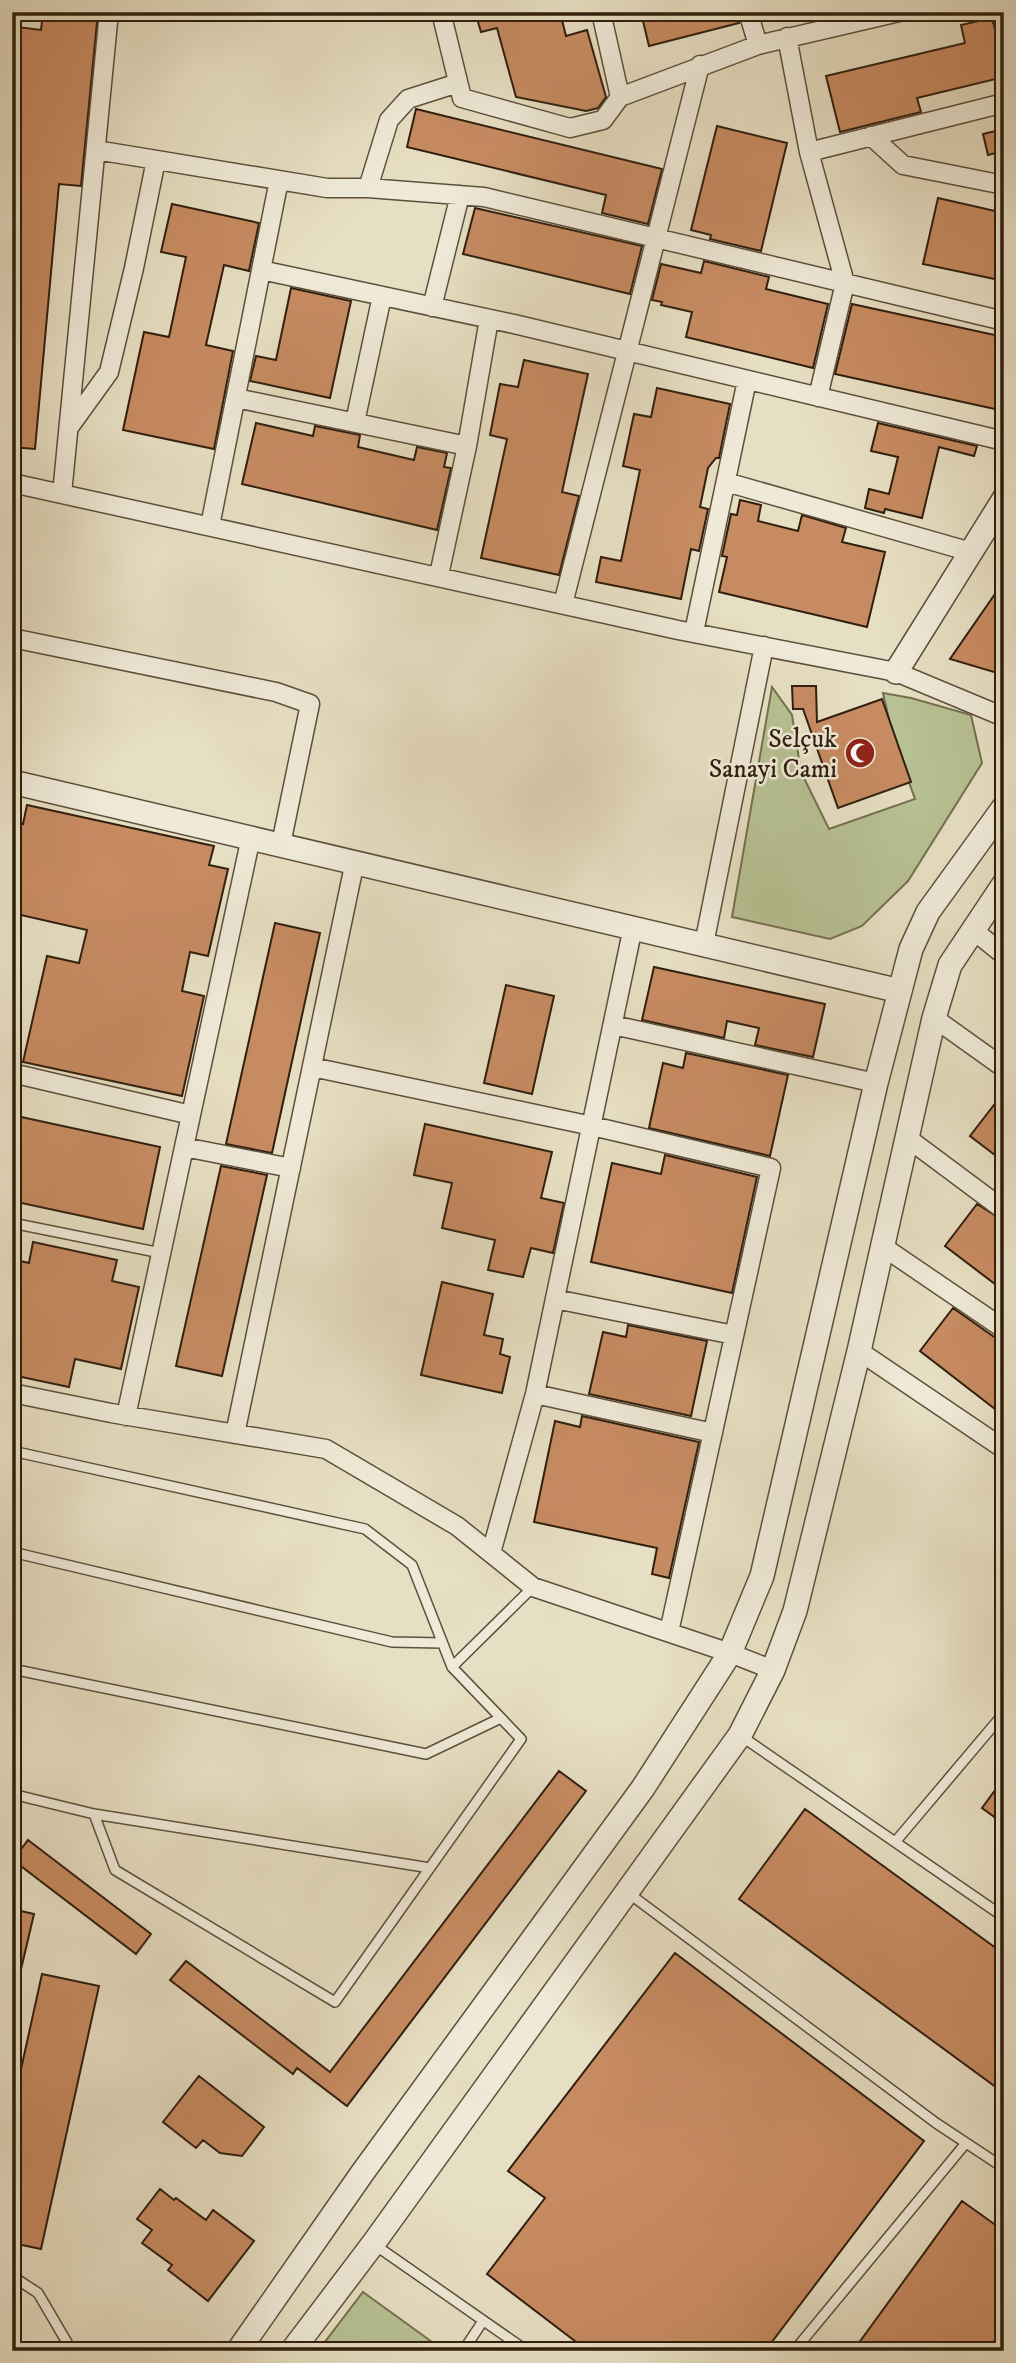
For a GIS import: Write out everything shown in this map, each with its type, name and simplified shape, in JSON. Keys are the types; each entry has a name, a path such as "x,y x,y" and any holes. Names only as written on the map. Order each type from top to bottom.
{"street":[{"path":"62,494 109,12"},
{"path":"441,12 462,99 570,128 603,120 620,97 700,65 787,37 880,14 900,12"},
{"path":"601,12 620,97"},
{"path":"748,12 758,45"},
{"path":"787,37 808,152 845,283 818,397"},
{"path":"563,604 700,65"},
{"path":"368,188 389,120 408,99 458,83"},
{"path":"808,152 1004,103"},
{"path":"871,136 903,165 1004,185"},
{"path":"96,150 327,188 368,188 484,197 1004,321"},
{"path":"68,429 109,372 156,160"},
{"path":"210,526 279,180"},
{"path":"432,307 460,195"},
{"path":"261,270 489,318 1004,441"},
{"path":"355,422 382,296"},
{"path":"439,575 467,446 489,318"},
{"path":"694,632 747,380"},
{"path":"236,398 467,446"},
{"path":"726,482 971,552"},
{"path":"12,483 694,632 897,672 1004,717"},
{"path":"897,672 1004,499"},
{"path":"12,638 276,692 310,704 281,844"},
{"path":"704,944 764,646"},
{"path":"12,782 900,991"},
{"path":"238,2351 363,2172 643,1788 730,1653 762,1576 876,1083 911,949 928,912 1004,807"},
{"path":"126,1416 251,837"},
{"path":"235,1434 355,861"},
{"path":"292,2351 373,2244 740,1735 774,1670 795,1611 859,1350 934,1018 950,965 1004,884"},
{"path":"491,1553 535,1394 633,927"},
{"path":"973,930 1004,955"},
{"path":"934,1018 1004,1068"},
{"path":"613,1025 876,1083"},
{"path":"312,1067 592,1126 771,1168 669,1632"},
{"path":"12,1073 191,1115"},
{"path":"906,1137 1004,1210"},
{"path":"184,1147 291,1168"},
{"path":"882,1246 1004,1329"},
{"path":"555,1299 734,1335"},
{"path":"859,1350 1004,1449"},
{"path":"12,1394 326,1449 457,1526 533,1587 774,1670"},
{"path":"535,1394 713,1433"}],"lane":[{"path":"12,1223 161,1253"},
{"path":"12,1451 365,1529 412,1565 452,1667 521,1739 335,2002 115,1870 94,1814"},
{"path":"12,1552 392,1642 442,1643"},
{"path":"452,1667 533,1587"},
{"path":"12,1669 426,1754 501,1718"},
{"path":"896,1840 1004,1710"},
{"path":"740,1735 1004,1917"},
{"path":"12,1794 94,1814 430,1868"},
{"path":"627,1892 936,2123 1004,2168"},
{"path":"794,2351 966,2143"},
{"path":"373,2244 527,2351"},
{"path":"12,2276 38,2293 72,2351"},
{"path":"463,2351 484,2321"}],"green space":[{"path":"772,687 792,715 801,772 829,829 915,799 894,741 883,693 971,715 982,763 908,881 862,926 830,939 732,917"},
{"path":"363,2292 439,2347 437,2351 318,2351"}],"building":[{"path":"43,12 98,12 81,186 59,184 35,449 12,447 12,85 18,27 41,30"},
{"path":"475,12 560,12 566,36 587,30 606,97 598,108 586,111 516,97 497,28 481,32"},
{"path":"657,12 737,12 739,23 649,46 643,21 658,17"},
{"path":"992,18 1004,65 1004,77 917,98 921,112 840,132 826,76 965,43 961,25"},
{"path":"416,109 662,169 648,224 602,213 606,195 407,147"},
{"path":"717,126 787,143 761,251 710,239 711,235 691,230"},
{"path":"1004,129 1004,151 988,155 983,134"},
{"path":"938,198 1004,213 1004,281 923,264"},
{"path":"172,204 259,223 249,271 224,265 206,345 233,351 214,449 123,430 144,332 169,337 186,257 161,252"},
{"path":"475,208 642,246 630,294 463,254"},
{"path":"704,261 769,277 766,289 828,304 813,368 686,337 692,312 661,305 662,302 652,300 661,264 701,273"},
{"path":"291,288 351,301 330,398 250,381 256,356 276,360"},
{"path":"852,304 1004,337 1004,411 835,374"},
{"path":"524,360 588,374 562,492 579,496 559,575 481,558 507,439 490,435 500,384 518,387"},
{"path":"657,388 730,404 719,458 708,468 700,507 708,509 699,551 691,549 681,599 596,582 601,557 621,561 640,470 623,466 634,414 651,417"},
{"path":"256,423 313,436 315,426 360,435 358,447 414,460 417,447 447,453 444,467 451,468 437,530 242,484"},
{"path":"878,423 977,446 974,456 939,447 922,518 885,509 884,513 865,508 869,489 889,494 898,457 871,451"},
{"path":"740,500 761,505 758,521 798,531 802,515 846,528 842,542 885,552 867,627 719,592 727,557 722,556 731,514 737,515"},
{"path":"1004,581 1004,675 950,659"},
{"name":"Selçuk Sanayi Cami","path":"792,686 816,686 817,722 882,699 911,782 838,808 803,709 793,709"},
{"path":"27,805 214,846 209,865 228,869 208,956 190,952 182,991 204,996 182,1096 23,1062 47,956 79,963 87,930 12,913 12,822 23,824"},
{"path":"275,923 320,933 272,1153 226,1144"},
{"path":"654,967 825,1004 813,1057 755,1045 759,1028 727,1021 724,1038 642,1020"},
{"path":"506,985 554,996 532,1094 484,1083"},
{"path":"686,1053 788,1075 770,1156 649,1128 663,1063 683,1068"},
{"path":"1004,1092 1004,1162 970,1136"},
{"path":"12,1115 160,1147 143,1229 12,1201"},
{"path":"425,1124 552,1152 541,1198 564,1203 553,1253 531,1248 523,1277 488,1270 495,1240 442,1228 452,1183 414,1175"},
{"path":"665,1155 757,1177 732,1293 591,1262 612,1163 661,1174"},
{"path":"221,1166 267,1175 222,1376 176,1366"},
{"path":"977,1204 1004,1221 1004,1291 945,1246"},
{"path":"33,1242 117,1260 112,1281 139,1287 121,1369 75,1359 69,1387 12,1375 12,1259 29,1263"},
{"path":"442,1282 493,1294 484,1335 503,1339 500,1354 510,1357 502,1393 421,1375"},
{"path":"953,1308 1004,1344 1004,1416 920,1351"},
{"path":"628,1325 707,1341 691,1416 589,1394 603,1332 626,1337"},
{"path":"582,1416 699,1442 669,1578 652,1574 657,1548 534,1522 555,1421 580,1427"},
{"path":"559,1771 586,1791 347,2106 297,2068 293,2074 170,1980 186,1961 330,2072"},
{"path":"1004,1778 1004,1824 982,1808"},
{"path":"805,1809 1004,1954 1004,2093 739,1899"},
{"path":"28,1840 151,1934 136,1954 13,1860"},
{"path":"12,1909 34,1914 19,1978 12,1977"},
{"path":"675,1953 924,2141 765,2351 588,2351 487,2274 545,2198 508,2171"},
{"path":"42,1974 99,1986 41,2249 12,2243 12,2110"},
{"path":"199,2076 264,2127 242,2156 220,2153 203,2140 196,2148 163,2122"},
{"path":"160,2189 206,2220 213,2210 254,2241 208,2301 168,2270 172,2265 142,2243 152,2230 137,2219"},
{"path":"962,2201 1004,2231 1004,2328 987,2351 853,2351"}],"place":[{"name":"Selçuk Sanayi Cami","path":"860,753"}]}
